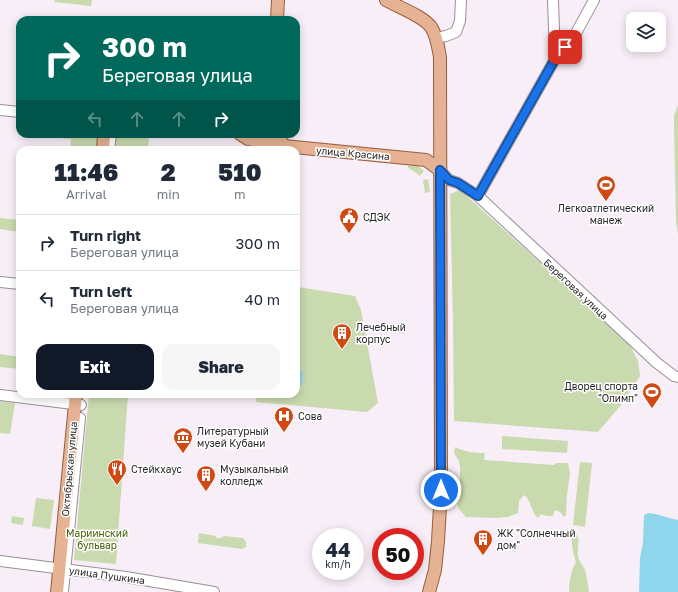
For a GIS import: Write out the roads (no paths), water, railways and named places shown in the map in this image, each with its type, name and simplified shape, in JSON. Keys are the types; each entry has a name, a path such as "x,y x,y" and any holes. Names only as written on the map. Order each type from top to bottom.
{"main road":[{"path":"277,16 278,0"},
{"path":"386,0 424,20 431,28 436,38 440,58 441,490 435,570 429,592"},
{"name":"улица Красина","path":"246,138 284,146"},
{"path":"279,138 284,146"},
{"name":"улица Красина","path":"300,148 426,160 440,170"},
{"name":"Октябрьская улица","path":"57,592 62,569 78,400"}],"street":[{"path":"436,38 456,32 460,21 461,0"},
{"path":"553,0 555,59"},
{"path":"478,196 555,59 575,35 594,0"},
{"path":"0,110 16,112"},
{"name":"Береговая улица","path":"440,170 449,180 458,183 478,196 657,363 674,376 678,377"},
{"path":"0,282 16,284"},
{"path":"0,391 16,393"},
{"path":"0,395 16,396"},
{"path":"47,398 78,400"},
{"path":"61,398 78,400"},
{"name":"улица Пушкина","path":"0,561 147,580 214,592"},
{"name":"Октябрьская улица","path":"62,569 63,592"}],"water":[{"path":"300,371 303,371 302,385 300,385"},
{"path":"649,513 678,520 678,592 639,592 640,558 643,542 644,515"}],"place":[{"name":"Легкоатлетический манеж","path":"606,202"},
{"name":"СДЭК","path":"349,234"},
{"name":"Лечебный корпус","path":"342,350"},
{"name":"Дворец спорта \"Олимп\"","path":"652,409"},
{"name":"Сова","path":"284,433"},
{"name":"Литературный музей Кубани","path":"183,454"},
{"name":"Стейкхаус","path":"117,486"},
{"name":"Музыкальный колледж","path":"206,492"},
{"name":"ЖК \"Солнечный дом\"","path":"483,556"}],"park label":[{"name":"Мариинский бульвар","path":"97,538"}]}
